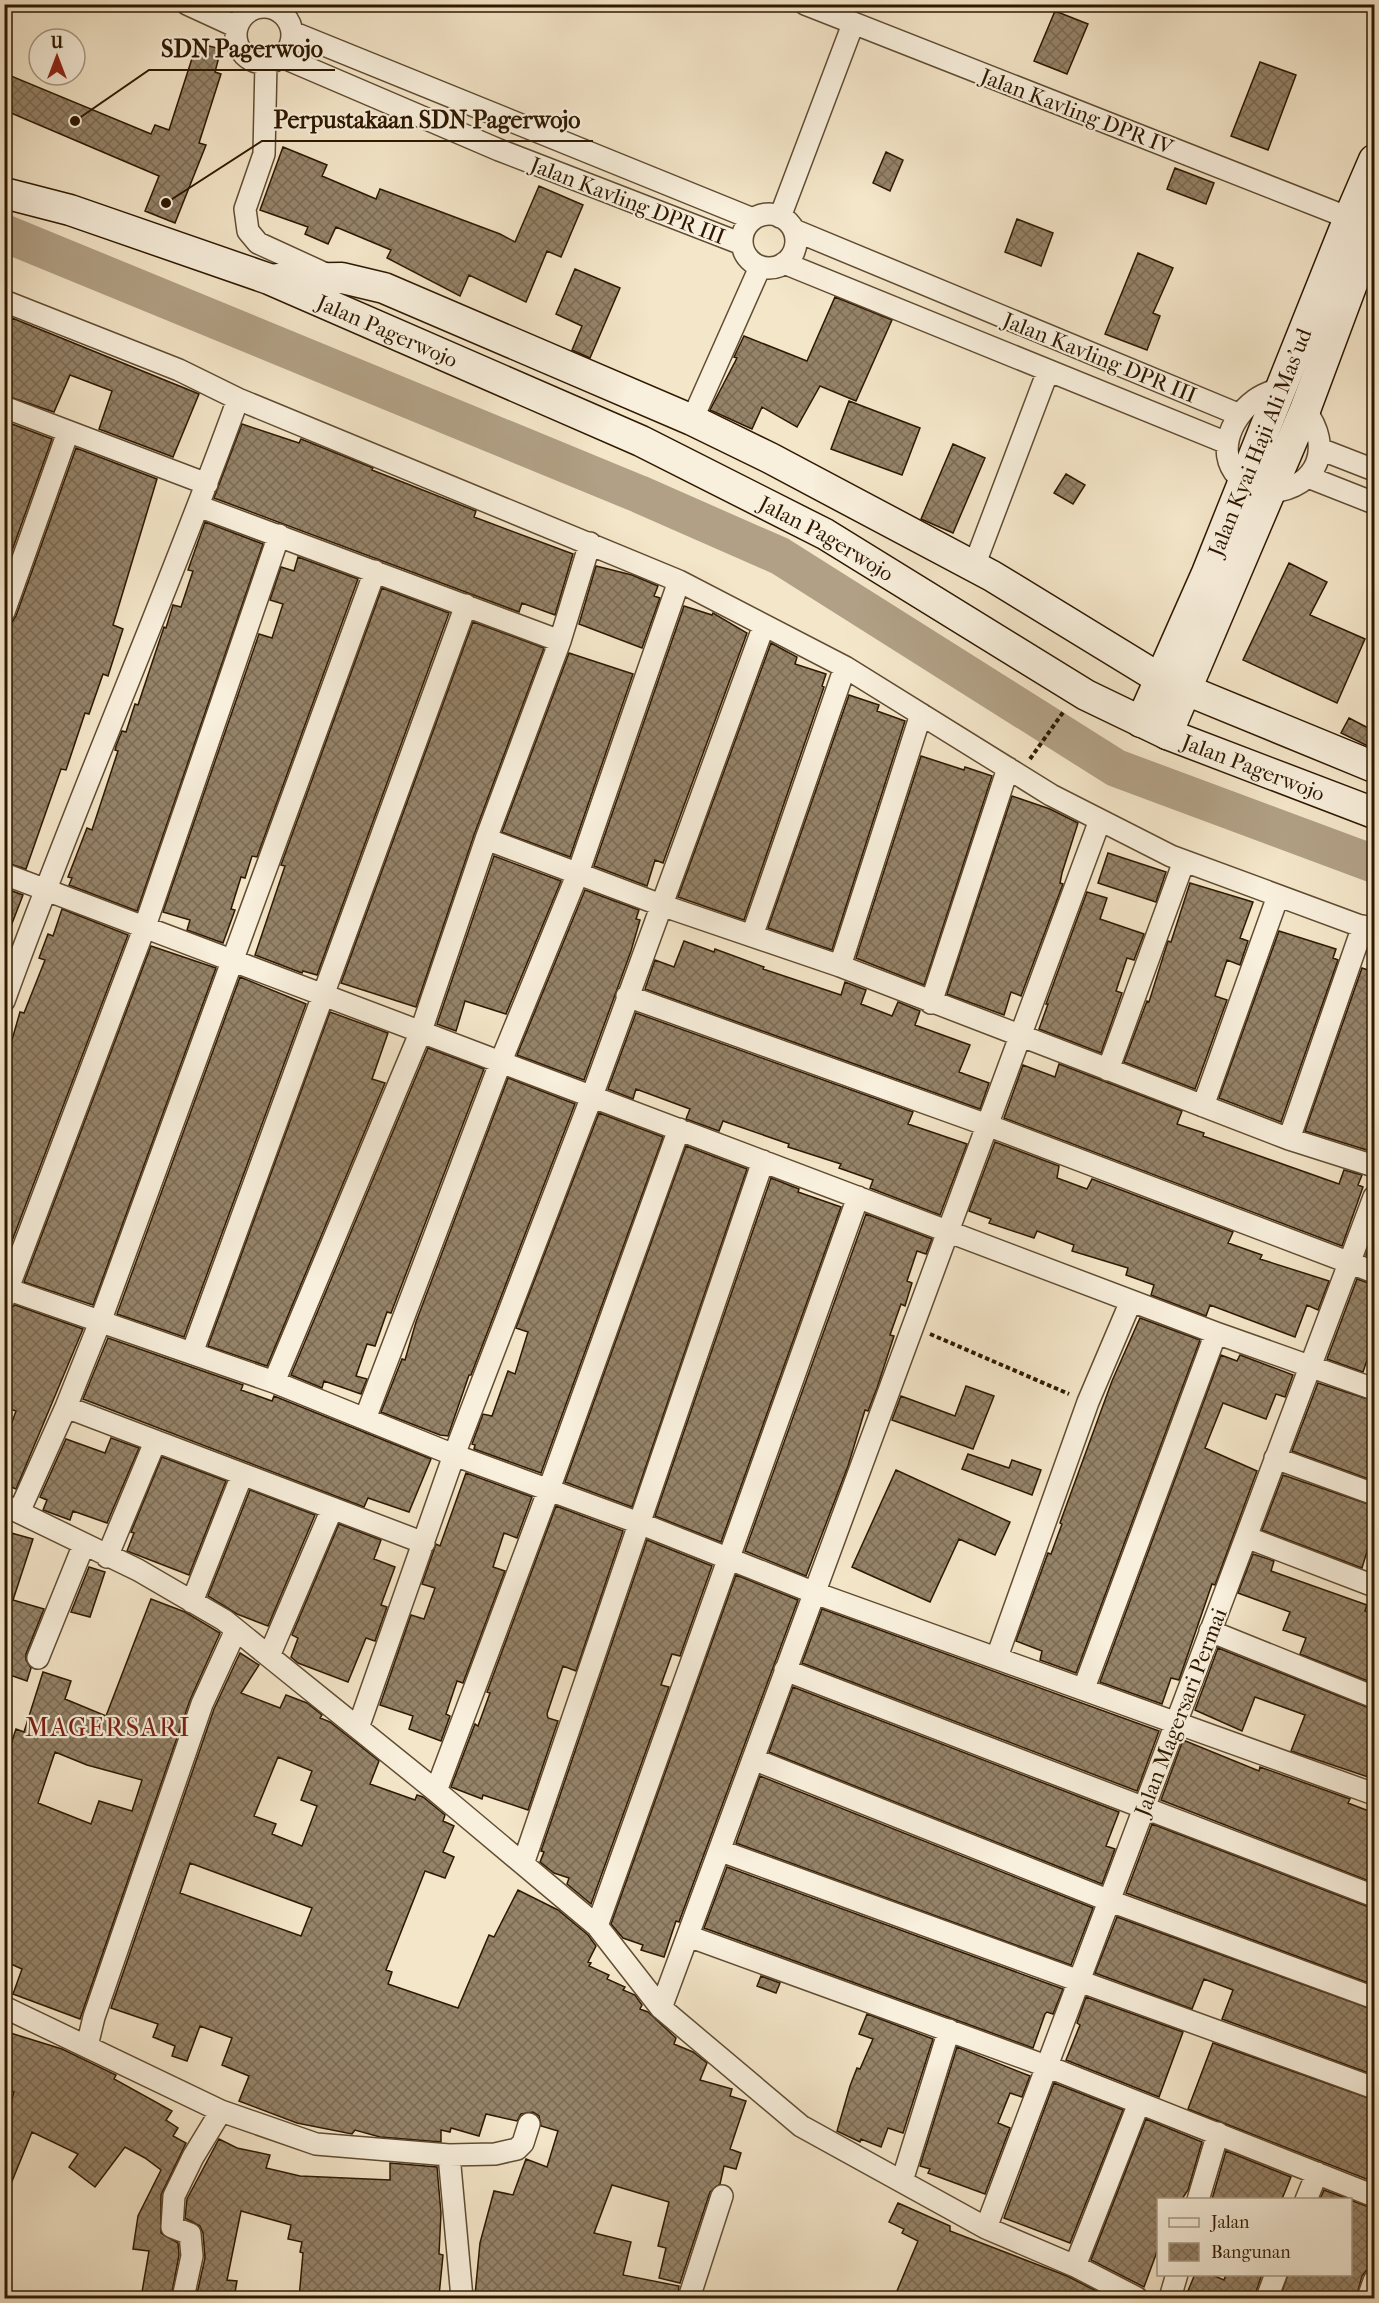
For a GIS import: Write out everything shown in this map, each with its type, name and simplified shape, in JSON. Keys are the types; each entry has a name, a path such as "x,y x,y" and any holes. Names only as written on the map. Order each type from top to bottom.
{"main road":[{"name":"Jalan Kyai Haji Ali Mas'ud","path":"1154,728 1173,685 1271,492 1305,410 1362,221 1374,160"},
{"name":"Jalan Pagerwojo","path":"4,194 70,210 269,279 642,441 825,534 995,641 1086,695 1154,728 1374,813"},
{"name":"Jalan Kyai Haji Ali Mas'ud","path":"1173,685 1244,481 1282,388 1362,221"},
{"name":"Jalan Pagerwojo","path":"269,279 334,278 384,288 692,420 770,458 974,566 1173,685 1374,767"},
{"path":"457,360 470,323"}],"street":[{"path":"187,4 237,27"},
{"name":"Jalan Kavling DPR IV","path":"805,4 1362,221"},
{"path":"274,60 247,57 239,49 236,38 237,27 243,16 253,9 263,6 275,9 291,18 292,41 274,60 264,154 245,209 248,231 258,243 334,278"},
{"name":"Jalan Kavling DPR III","path":"291,18 753,219"},
{"path":"787,224 771,214 753,219 746,226 742,243 750,260 760,267 773,268 784,264 795,248 787,224 853,24"},
{"name":"Jalan Kavling DPR III","path":"274,60 499,150 742,243"},
{"name":"Jalan Kavling DPR III","path":"787,224 1240,415"},
{"name":"Jalan Kavling DPR III","path":"784,264 1227,444"},
{"path":"692,420 760,267"},
{"path":"4,301 179,370 238,399 590,543 679,582 845,667 1008,768 1100,820 1184,861 1369,929 1289,1139"},
{"path":"974,566 1048,371"},
{"path":"1244,481 1231,467 1227,444 1231,429 1240,415 1262,395 1282,388"},
{"path":"4,1001 46,889 207,484 238,399"},
{"path":"4,407 207,484"},
{"path":"1271,492 1297,486 1308,477 1317,464 1320,449 1316,425 1305,410"},
{"path":"4,612 68,432"},
{"path":"1320,449 1374,470"},
{"path":"1308,477 1374,503"},
{"path":"198,506 560,641"},
{"path":"279,535 144,929 6,1292 274,1382 548,1492 639,1523 815,1593 1374,1794"},
{"path":"274,1382 421,1031 486,838 560,641 590,543"},
{"path":"375,571 100,1322 66,1407 12,1508 107,1557 138,1570 236,1630 436,1791 597,1926 661,2008 801,2126 986,2228 1075,2266 1102,2290 1137,2298"},
{"path":"365,1419 501,1061 578,873 679,582"},
{"path":"192,1353 466,605"},
{"path":"358,1728 454,1455 592,1096 764,625"},
{"path":"752,936 845,667"},
{"path":"840,966 921,714"},
{"path":"931,1003 1008,768"},
{"path":"661,2008 721,1851 785,1670 913,1326 950,1232 987,1125 1100,820"},
{"path":"486,838 661,905 840,966 931,1003 1289,1139 1374,1166"},
{"path":"1108,1070 1184,861"},
{"path":"4,874 144,929 234,960 1215,1333 1374,1389"},
{"path":"1203,1106 1278,896"},
{"path":"627,996 987,1125 1374,1272"},
{"path":"436,1791 548,1492 679,1129"},
{"path":"523,1864 763,1161"},
{"path":"597,1926 858,1197"},
{"name":"Jalan Magersari Permai","path":"986,2228 1374,1197"},
{"path":"997,1657 1088,1402 1131,1301"},
{"path":"1084,1688 1215,1333"},
{"path":"66,1407 424,1543"},
{"path":"107,1557 154,1442"},
{"path":"1275,1458 1374,1494"},
{"path":"192,1602 242,1475"},
{"path":"269,1656 332,1509"},
{"path":"1246,1537 1374,1586"},
{"path":"38,1658 84,1544"},
{"path":"87,2046 98,2006 202,1704 236,1630"},
{"path":"1210,1631 1374,1697"},
{"path":"785,1670 1374,1896"},
{"path":"753,1759 1110,1901 1374,1998"},
{"path":"721,1851 1374,2088"},
{"path":"688,1936 1046,2066 1374,2196"},
{"path":"4,2007 221,2111 316,2144 449,2155 495,2154 517,2149 523,2142 529,2124"},
{"path":"902,2181 949,2030"},
{"path":"1075,2266 1139,2103"},
{"path":"183,2298 192,2256 190,2234 172,2227 174,2196 193,2157 221,2111"},
{"path":"1198,2198 1218,2133"},
{"path":"449,2155 462,2298"},
{"path":"1306,2198 1317,2173"},
{"path":"689,2298 722,2196"},
{"path":"1170,2298 1176,2276"},
{"path":"1267,2298 1275,2276"},
{"path":"1368,2298 1374,2281"}],"path":[{"path":"1042,742 1058,720"},
{"path":"913,1326 1088,1402"}],"building":[{"path":"1055,11 1088,24 1067,74 1034,61"},
{"path":"197,43 221,49 215,72 221,74 199,143 206,145 175,223 145,211 159,176 4,110 4,73 27,83 27,87 38,87 151,134 155,125 169,130"},
{"path":"1260,62 1296,75 1268,150 1231,136"},
{"path":"283,147 327,165 322,176 376,199 380,189 500,234 515,242 539,186 583,205 561,257 547,251 526,302 469,275 460,296 387,258 391,250 336,227 328,244 305,234 308,227 260,210"},
{"path":"886,152 903,160 890,191 873,183"},
{"path":"1175,168 1214,183 1206,204 1167,189"},
{"path":"1017,219 1053,233 1041,266 1005,252"},
{"path":"1138,253 1173,268 1153,313 1160,316 1147,350 1105,334"},
{"path":"575,269 620,288 590,358 572,350 582,326 556,314"},
{"path":"835,297 892,320 856,401 820,386 797,427 762,407 752,429 710,410 737,358 734,357 744,336 807,361"},
{"path":"12,318 199,394 173,457 99,429 112,391 70,375 54,412 4,395 4,337"},
{"path":"849,401 920,428 902,475 831,449"},
{"path":"4,421 52,439 4,573"},
{"path":"242,424 299,443 301,439 476,511 474,517 573,554 555,615 522,603 519,612 214,498"},
{"path":"953,444 985,458 953,533 921,519"},
{"path":"76,448 157,479 113,625 123,629 108,676 103,674 89,714 85,713 66,770 61,769 26,869 4,862 4,624 12,622 16,616"},
{"path":"1066,474 1085,485 1073,504 1054,493"},
{"path":"205,522 263,544 137,911 69,885 72,878 68,877 87,828 92,830 118,751 115,750 116,746 122,731 126,732 135,704 138,705 173,605 181,607 193,571 188,570"},
{"path":"298,557 358,579 257,857 252,856 245,878 241,877 231,909 235,910 223,943 187,930 190,920 163,912 259,634 272,638 283,604 270,600 281,567 294,571"},
{"path":"1289,563 1327,582 1310,615 1365,639 1337,703 1243,660"},
{"path":"596,566 632,575 658,586 654,596 660,598 642,648 579,624"},
{"path":"382,588 449,613 317,975 303,971 302,973 255,955 285,866 281,865"},
{"path":"684,606 712,615 713,613 747,633 663,863 655,860 647,886 594,866"},
{"path":"473,622 544,648 474,835 416,1007 341,983"},
{"path":"771,643 797,657 795,664 826,674 822,686 824,687 744,920 678,897"},
{"path":"569,653 633,674 570,857 502,832"},
{"path":"849,695 879,705 877,711 905,721 832,950 768,928"},
{"path":"1349,718 1374,731 1374,749 1341,733"},
{"path":"921,756 964,770 965,767 992,776 924,985 856,958"},
{"path":"1012,796 1050,809 1078,823 1062,873 1060,883 1063,884 1021,996 1011,992 1004,1015 947,994"},
{"path":"1108,853 1166,872 1156,902 1098,883"},
{"path":"494,856 561,881 506,1014 465,1001 456,1031 437,1024"},
{"path":"1190,883 1253,902 1240,938 1248,941 1240,965 1227,960 1215,996 1227,1000 1195,1089 1124,1062 1147,1001 1149,1002 1168,941 1171,942"},
{"path":"4,888 23,895 6,939 4,938"},
{"path":"585,890 639,910 636,919 640,920 584,1080 517,1055"},
{"path":"1087,892 1107,898 1100,919 1144,934 1134,960 1127,958 1116,991 1122,993 1101,1053 1039,1029"},
{"path":"62,909 128,935 4,1262 4,1166 11,1146 4,1143 4,1071 20,1012 24,1013 45,960 39,958 48,934 53,936"},
{"path":"1279,931 1336,949 1333,958 1338,960 1281,1122 1219,1098"},
{"path":"684,941 714,952 715,949 764,967 763,969 841,995 845,982 866,990 861,1004 892,1016 898,1002 920,1011 915,1025 970,1045 959,1072 989,1083 980,1109 645,989 655,960 674,967"},
{"path":"151,946 216,968 93,1305 24,1282"},
{"path":"1362,968 1374,972 1374,1137 1370,1151 1305,1131"},
{"path":"240,977 306,1004 184,1337 117,1314"},
{"path":"330,1012 388,1033 372,1079 385,1083 267,1366 208,1346"},
{"path":"636,1013 913,1112 908,1124 967,1144 940,1215 870,1188 873,1180 839,1168 841,1164 788,1147 789,1144 723,1121 719,1131 686,1119 690,1109 636,1089 633,1099 608,1089"},
{"path":"428,1048 484,1069 391,1313 387,1312 375,1346 367,1344 356,1376 367,1379 361,1394 324,1381 322,1388 291,1375"},
{"path":"1059,1064 1182,1111 1177,1124 1204,1133 1203,1136 1339,1184 1344,1170 1362,1175 1358,1185 1363,1187 1342,1246 1004,1118 1023,1065 1055,1077"},
{"path":"508,1078 575,1104 471,1375 469,1375 448,1436 440,1435 381,1412 402,1359 405,1360 416,1322"},
{"path":"599,1113 663,1137 541,1473 474,1449 475,1445 472,1444 483,1414 492,1416 508,1371 515,1374 528,1332 516,1328"},
{"path":"995,1142 1059,1166 1057,1178 1087,1189 1092,1179 1233,1232 1228,1243 1262,1255 1260,1259 1329,1281 1318,1310 1307,1305 1295,1337 1210,1305 1206,1316 1151,1295 1154,1285 1126,1275 1128,1268 1072,1251 1074,1245 1037,1231 1034,1238 989,1223 991,1219 969,1211"},
{"path":"686,1146 747,1169 632,1507 565,1482"},
{"path":"771,1178 799,1189 798,1192 841,1207 721,1542 655,1516"},
{"path":"866,1214 932,1239 926,1254 917,1251 907,1281 912,1283 905,1306 901,1304 890,1335 894,1336 877,1388 868,1411 865,1410 848,1466 806,1576 745,1551"},
{"path":"1374,1232 1374,1259 1366,1255"},
{"path":"1357,1279 1374,1285 1374,1363 1367,1360 1363,1372 1327,1359"},
{"path":"15,1305 83,1329 16,1489 4,1484 4,1444 16,1411 4,1407 4,1312"},
{"path":"1140,1318 1200,1340 1076,1673 1040,1660 1042,1651 1016,1641 1048,1553 1051,1554 1062,1524 1060,1523 1112,1381"},
{"path":"108,1338 243,1385 241,1390 272,1401 274,1396 431,1459 409,1512 368,1498 364,1507 83,1399"},
{"path":"1221,1355 1237,1361 1240,1355 1293,1375 1285,1397 1276,1394 1266,1419 1223,1403 1205,1448 1257,1471 1215,1585 1212,1584 1179,1680 1171,1678 1162,1704 1100,1682"},
{"path":"1318,1383 1374,1401 1374,1481 1292,1451"},
{"path":"966,1386 994,1396 973,1449 892,1420 901,1396 955,1416"},
{"path":"111,1438 139,1448 107,1523 73,1511 70,1520 43,1510 47,1500 40,1497 66,1439 105,1453"},
{"path":"968,1454 1009,1468 1012,1460 1041,1470 1032,1495 962,1469"},
{"path":"162,1457 226,1481 189,1575 127,1551 134,1533 131,1532"},
{"path":"896,1470 1010,1522 995,1555 959,1539 930,1602 852,1567"},
{"path":"466,1473 532,1497 517,1538 504,1533 493,1567 505,1571 463,1683 457,1681 446,1714 450,1716 441,1741 409,1729 413,1716 380,1705 411,1615 424,1619 435,1588 422,1584 436,1544 440,1546"},
{"path":"1283,1475 1374,1506 1374,1528 1362,1568 1262,1530"},
{"path":"250,1490 315,1515 268,1626 237,1614 208,1596"},
{"path":"556,1506 623,1531 576,1671 563,1666 547,1714 548,1718 558,1721 528,1810 483,1795 482,1799 451,1787 475,1724 478,1726 490,1693 487,1692"},
{"path":"339,1524 381,1540 374,1559 395,1567 381,1605 387,1607 375,1641 366,1638 348,1682 298,1663 291,1657 298,1638 292,1635"},
{"path":"4,1531 33,1539 13,1600 44,1609 26,1654 26,1660 31,1668 27,1681 4,1673"},
{"path":"647,1540 712,1566 680,1656 672,1654 661,1685 669,1687 591,1904 567,1884 569,1878 554,1873 540,1862 544,1852 541,1851"},
{"path":"1253,1554 1274,1561 1271,1571 1367,1605 1365,1611 1374,1614 1374,1662 1368,1681 1300,1654 1306,1638 1283,1630 1290,1612 1238,1593"},
{"path":"89,1567 105,1572 90,1617 71,1612"},
{"path":"736,1575 798,1600 664,1957 641,1950 643,1945 623,1938 611,1924"},
{"path":"151,1599 185,1612 220,1633 190,1700 80,2019 13,1994 22,1969 4,1961 4,1765 16,1729 24,1732 43,1672 71,1681 65,1699 106,1716","holes":["55,1752 87,1765 142,1780 132,1811 99,1801 91,1824 38,1803"]},
{"path":"822,1609 1159,1731 1137,1791 802,1663"},
{"path":"1218,1648 1374,1710 1374,1779 1291,1751 1305,1715 1255,1697 1242,1731 1195,1710"},
{"path":"240,1653 259,1665 241,1693 280,1708 286,1695 307,1703 322,1715 320,1718 330,1722 379,1761 370,1784 415,1800 417,1795 423,1797 445,1815 443,1821 454,1826 443,1852 454,1857 445,1878 425,1871 386,1970 392,1972 388,1984 458,2008 489,1935 494,1937 518,1890 558,1910 588,1935 596,1946 588,1962 591,1963 589,1966 609,1975 607,1979 625,1987 623,1990 635,1995 642,2005 640,2009 648,2012 676,2038 674,2044 693,2052 707,2063 700,2080 732,2089 730,2096 746,2101 730,2149 741,2153 736,2169 724,2166 720,2184 710,2192 680,2283 659,2278 666,2248 658,2246 669,2202 612,2185 594,2233 631,2242 623,2275 679,2286 677,2298 625,2298 557,2292 557,2297 475,2295 480,2243 494,2191 513,2195 526,2159 547,2167 558,2131 541,2126 539,2116 533,2112 521,2114 517,2121 486,2114 479,2136 451,2128 450,2132 441,2130 441,2142 380,2137 355,2130 352,2134 297,2123 239,2101 249,2076 222,2065 232,2038 200,2026 187,2061 172,2056 175,2046 153,2037 158,2024 111,2008 214,1709","holes":["278,1757 312,1771 301,1800 317,1806 302,1846 272,1834 276,1824 254,1816","190,1863 312,1908 301,1936 180,1893"]},
{"path":"793,1687 1119,1812 1106,1846 1115,1849 1102,1884 769,1752"},
{"path":"1183,1740 1259,1771 1260,1767 1350,1799 1348,1803 1374,1813 1374,1883 1161,1800"},
{"path":"760,1776 1093,1908 1071,1965 736,1843"},
{"path":"1152,1824 1374,1909 1374,1985 1126,1893"},
{"path":"727,1867 1063,1989 1053,2014 1047,2012 1045,2014 1033,2048 704,1928"},
{"path":"1117,1917 1374,2010 1374,2075 1222,2019 1233,1990 1204,1979 1192,2009 1095,1973"},
{"path":"761,1976 780,1983 776,1993 757,1986"},
{"path":"1086,1997 1183,2032 1159,2097 1066,2060 1080,2025 1077,2023"},
{"path":"867,2014 933,2039 903,2133 888,2128 881,2147 861,2139 860,2142 837,2131 857,2068 860,2069 873,2039 859,2034"},
{"path":"4,2031 62,2049 116,2075 114,2079 172,2111 166,2120 178,2128 173,2136 186,2143 161,2195 161,2233 178,2243 179,2255 171,2298 141,2298 149,2251 133,2249 138,2216 161,2170 145,2158 125,2147 95,2187 69,2167 78,2154 32,2132 4,2201 4,2125 14,2092 4,2089"},
{"path":"1213,2043 1374,2100 1374,2182 1188,2109"},
{"path":"957,2047 1030,2076 1022,2097 1010,2093 998,2123 1010,2128 985,2194 928,2173 930,2169 920,2166"},
{"path":"1054,2083 1123,2110 1070,2243 1004,2218"},
{"path":"1146,2119 1202,2142 1188,2190 1183,2198 1157,2198 1157,2252 1144,2287 1091,2260"},
{"path":"219,2139 237,2148 270,2155 266,2168 300,2176 390,2180 390,2163 437,2167 441,2213 439,2254 443,2255 439,2296 299,2298 302,2242 288,2239 291,2225 241,2211 227,2280 237,2281 234,2298 196,2298 205,2258 203,2233 200,2226 185,2218 187,2199"},
{"path":"1226,2151 1291,2177 1282,2198 1212,2198"},
{"path":"1324,2190 1345,2198 1320,2198"},
{"path":"1352,2201 1374,2209 1374,2269 1366,2271 1362,2276 1356,2298 1280,2298 1287,2276 1352,2276"},
{"path":"898,2203 950,2226 950,2231 1067,2276 1110,2298 894,2298 918,2241 902,2233 904,2229 889,2222"},
{"path":"1194,2276 1215,2276 1224,2280 1225,2276 1261,2276 1254,2298 1185,2298"}],"waterway":[{"path":"4,233 639,494 780,556 1116,768 1374,864"}],"place":[{"name":"SDN Pagerwojo","path":"75,121"},
{"name":"Perpustakaan SDN Pagerwojo","path":"166,203"}],"district":[{"name":"MAGERSARI","path":"108,1727"}]}
